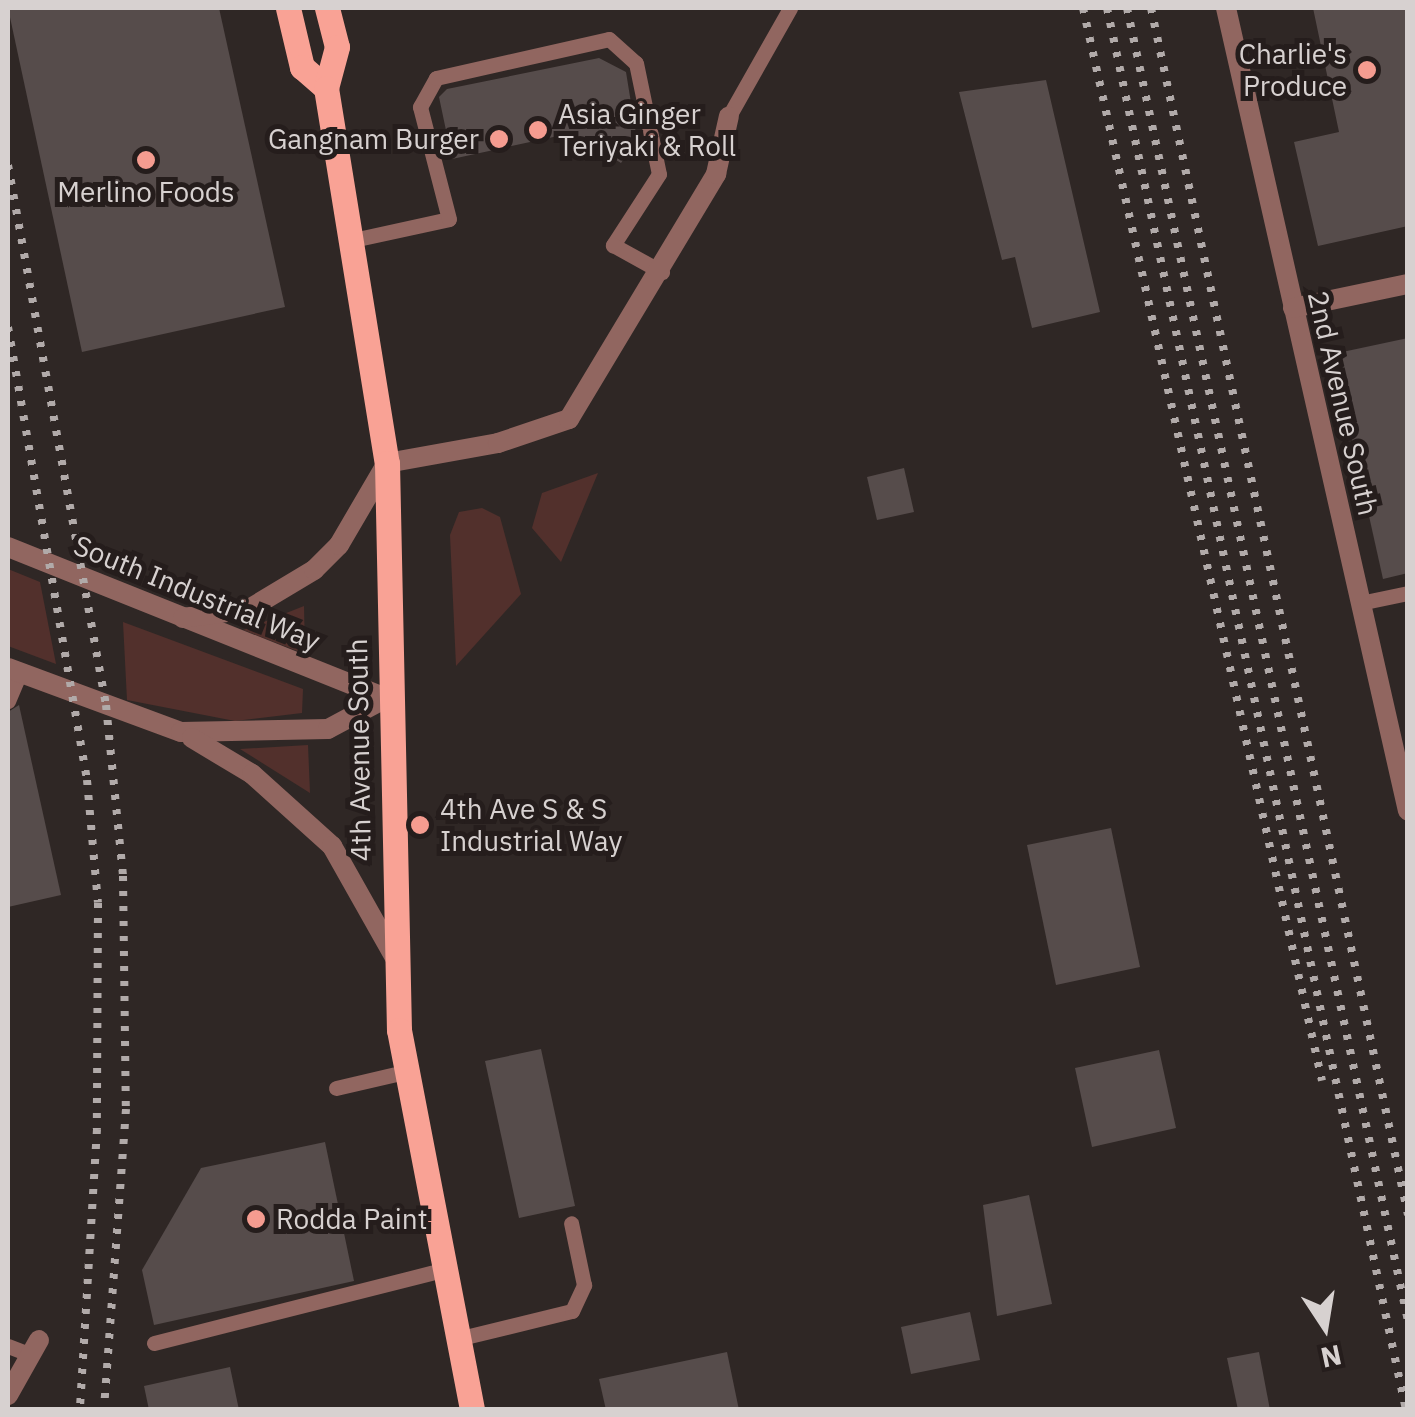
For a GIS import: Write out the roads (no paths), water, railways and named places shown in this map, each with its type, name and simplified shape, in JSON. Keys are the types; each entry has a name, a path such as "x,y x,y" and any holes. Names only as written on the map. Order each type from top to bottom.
{"main road":[{"name":"4th Avenue South","path":"288,8 302,68 326,88"},
{"name":"4th Avenue South","path":"327,8 337,47 326,88 354,240 387,463 386,698 395,958 405,1072 472,1410"}],"street":[{"name":"2nd Avenue South","path":"1226,8 1408,811"},
{"path":"181,618 249,609 314,570 338,545 387,463 498,443 569,419 662,272 716,174 729,116"},
{"path":"1293,308 1408,284"},
{"name":"South Industrial Way","path":"8,547 386,698"},
{"path":"14,671 181,732 252,774 332,846 395,958"},
{"path":"181,732 328,729 386,698"},
{"path":"8,1395 35,1348"}],"lane":[{"path":"729,116 790,8"},
{"path":"354,240 449,219 420,107 428,84 610,39 636,63 659,174 613,246 662,272"},
{"path":"1360,603 1408,593"},
{"path":"8,701 14,671"},
{"path":"336,1088 405,1072"},
{"path":"457,1339 572,1310 584,1285 571,1223"},
{"path":"154,1343 442,1270"},
{"path":"8,1346 35,1348"}],"railway":[{"path":"1083,8 1322,1081"},
{"path":"1107,8 1406,1410"},
{"path":"1127,8 1408,1321"},
{"path":"1151,8 1408,1215"},
{"path":"8,165 106,705 123,876 126,1109 104,1410"},
{"path":"8,327 87,780 98,903 97,1129 80,1410"}],"place":[{"name":"Charlie's Produce","path":"1367,70"},
{"name":"Asia Ginger Teriyaki & Roll","path":"538,130"},
{"name":"Gangnam Burger","path":"499,139"},
{"name":"Merlino Foods","path":"146,160"},
{"name":"4th Ave S & S Industrial Way","path":"420,825"},
{"name":"Rodda Paint","path":"256,1219"}]}
